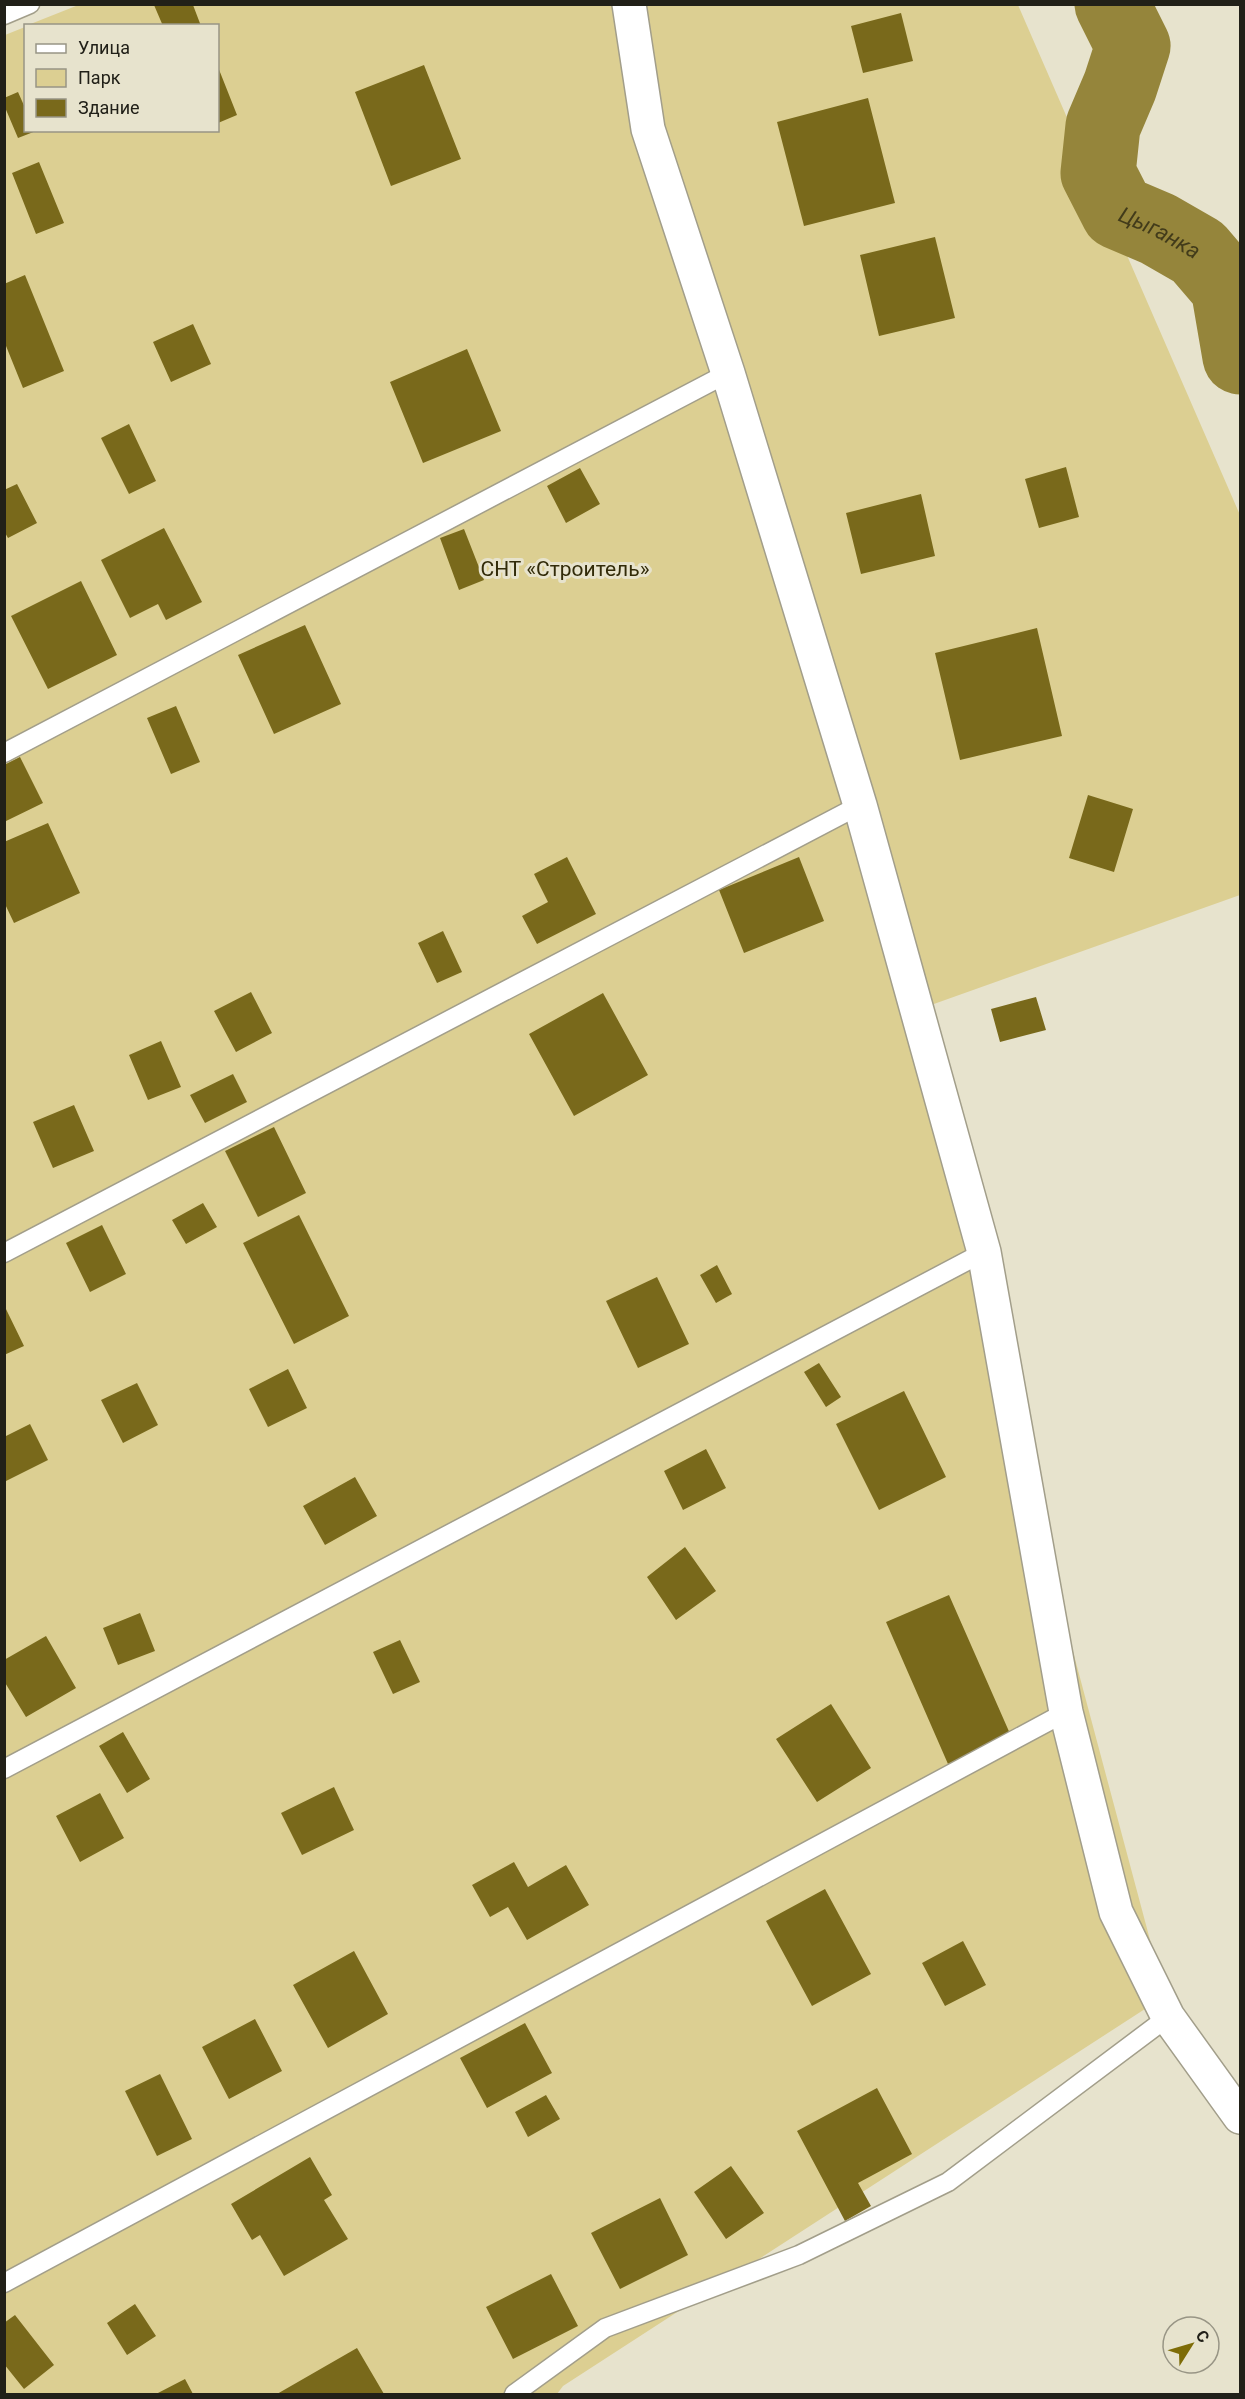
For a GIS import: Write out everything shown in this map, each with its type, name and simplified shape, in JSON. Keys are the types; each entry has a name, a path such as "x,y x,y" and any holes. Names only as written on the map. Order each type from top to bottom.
{"street":[{"path":"629,4 648,129 728,373 860,804 984,1252 1066,1712 1116,1912 1168,2017 1240,2118"}],"lane":[{"path":"4,15 30,4"},
{"path":"4,753 728,373"},
{"path":"4,1253 860,804"},
{"path":"4,1769 984,1252"},
{"path":"4,2283 1066,1712"},
{"path":"514,2394 605,2328 799,2255 948,2182 1168,2017"}],"green space":[{"name":"СНТ «Строитель»","path":"81,4 1018,5 1240,515 1240,895 903,1015 1165,1996 563,2386 557,2394 5,2394 5,35 24,27 24,132 219,132 219,24 31,24"}],"building":[{"path":"154,5 193,5 200,24 162,24"},
{"path":"901,13 913,61 863,73 851,26"},
{"path":"424,65 461,159 391,186 355,92"},
{"path":"219,70 237,115 219,123"},
{"path":"18,92 24,106 24,132 33,132 18,138 4,105 4,98"},
{"path":"868,98 895,203 804,226 777,122"},
{"path":"39,162 64,223 36,234 12,173"},
{"path":"935,237 955,318 879,336 860,255"},
{"path":"25,275 64,371 23,388 4,341 4,284"},
{"path":"193,324 211,364 171,382 153,342"},
{"path":"467,349 501,431 423,463 390,382"},
{"path":"129,424 156,481 129,494 101,438"},
{"path":"1066,467 1079,517 1039,528 1025,479"},
{"path":"580,468 600,504 566,523 547,486"},
{"path":"17,484 37,523 8,538 4,531 4,490"},
{"path":"921,494 935,556 861,574 846,513"},
{"path":"164,528 202,602 166,620 158,604 130,618 101,560"},
{"path":"464,529 484,580 459,590 440,538"},
{"path":"81,581 117,655 48,689 11,616"},
{"path":"305,625 341,704 274,734 238,655"},
{"path":"1037,628 1062,736 960,760 935,653"},
{"path":"176,706 200,762 171,774 147,718"},
{"path":"20,757 43,803 4,822 4,765"},
{"path":"1088,795 1133,809 1114,872 1069,858"},
{"path":"48,823 80,893 14,923 4,902 4,842"},
{"path":"567,857 596,914 537,944 522,916 548,902 534,874"},
{"path":"799,857 824,921 744,953 719,890"},
{"path":"443,931 462,972 437,983 418,943"},
{"path":"251,992 272,1033 236,1052 214,1011"},
{"path":"603,993 648,1075 574,1116 529,1034"},
{"path":"1036,997 1046,1030 1000,1042 991,1009"},
{"path":"161,1041 181,1087 148,1100 129,1055"},
{"path":"233,1074 247,1102 205,1123 190,1095"},
{"path":"74,1105 94,1151 53,1168 33,1122"},
{"path":"274,1127 306,1193 258,1217 225,1151"},
{"path":"203,1203 217,1227 186,1244 172,1220"},
{"path":"299,1215 349,1316 294,1344 243,1243"},
{"path":"102,1225 126,1274 90,1292 66,1243"},
{"path":"717,1265 732,1294 716,1303 700,1275"},
{"path":"657,1277 689,1344 638,1368 606,1301"},
{"path":"4,1305 24,1346 4,1355"},
{"path":"819,1363 841,1397 826,1407 804,1372"},
{"path":"288,1369 307,1408 268,1427 249,1389"},
{"path":"137,1383 158,1425 123,1443 101,1400"},
{"path":"904,1391 946,1477 879,1510 836,1424"},
{"path":"30,1424 48,1460 4,1482 4,1437"},
{"path":"706,1449 726,1488 683,1510 664,1471"},
{"path":"355,1477 377,1516 325,1545 303,1506"},
{"path":"685,1547 716,1591 676,1620 647,1577"},
{"path":"949,1595 1011,1736 948,1764 886,1622"},
{"path":"140,1613 155,1651 118,1665 103,1628"},
{"path":"46,1636 76,1688 26,1717 4,1681 4,1660"},
{"path":"400,1640 420,1682 393,1694 373,1652"},
{"path":"831,1704 871,1768 817,1802 776,1739"},
{"path":"123,1732 150,1779 127,1793 99,1746"},
{"path":"334,1787 354,1830 302,1855 281,1813"},
{"path":"100,1793 124,1838 80,1862 56,1816"},
{"path":"514,1862 528,1887 566,1865 589,1905 527,1940 508,1907 490,1917 472,1885"},
{"path":"825,1889 871,1974 812,2006 766,1921"},
{"path":"963,1941 986,1985 945,2006 922,1963"},
{"path":"354,1951 388,2014 328,2048 293,1985"},
{"path":"255,2019 282,2071 229,2099 202,2047"},
{"path":"525,2023 552,2073 487,2108 460,2058"},
{"path":"160,2074 192,2139 157,2156 125,2091"},
{"path":"877,2088 912,2154 858,2183 871,2206 845,2221 797,2131"},
{"path":"546,2095 560,2119 528,2137 515,2112"},
{"path":"310,2157 332,2195 324,2200 348,2239 284,2276 260,2235 252,2240 231,2204"},
{"path":"731,2166 764,2213 726,2239 694,2192"},
{"path":"660,2198 688,2255 620,2289 591,2233"},
{"path":"551,2274 578,2326 513,2359 486,2307"},
{"path":"135,2304 156,2336 127,2355 107,2323"},
{"path":"15,2315 54,2365 24,2389 4,2364 4,2323"},
{"path":"357,2348 384,2394 277,2394"},
{"path":"185,2379 193,2394 156,2394"}],"waterway":[{"name":"Цыганка","path":"1112,4 1133,46 1120,86 1103,126 1098,173 1118,212 1158,229 1198,252 1228,287 1240,357"}]}
